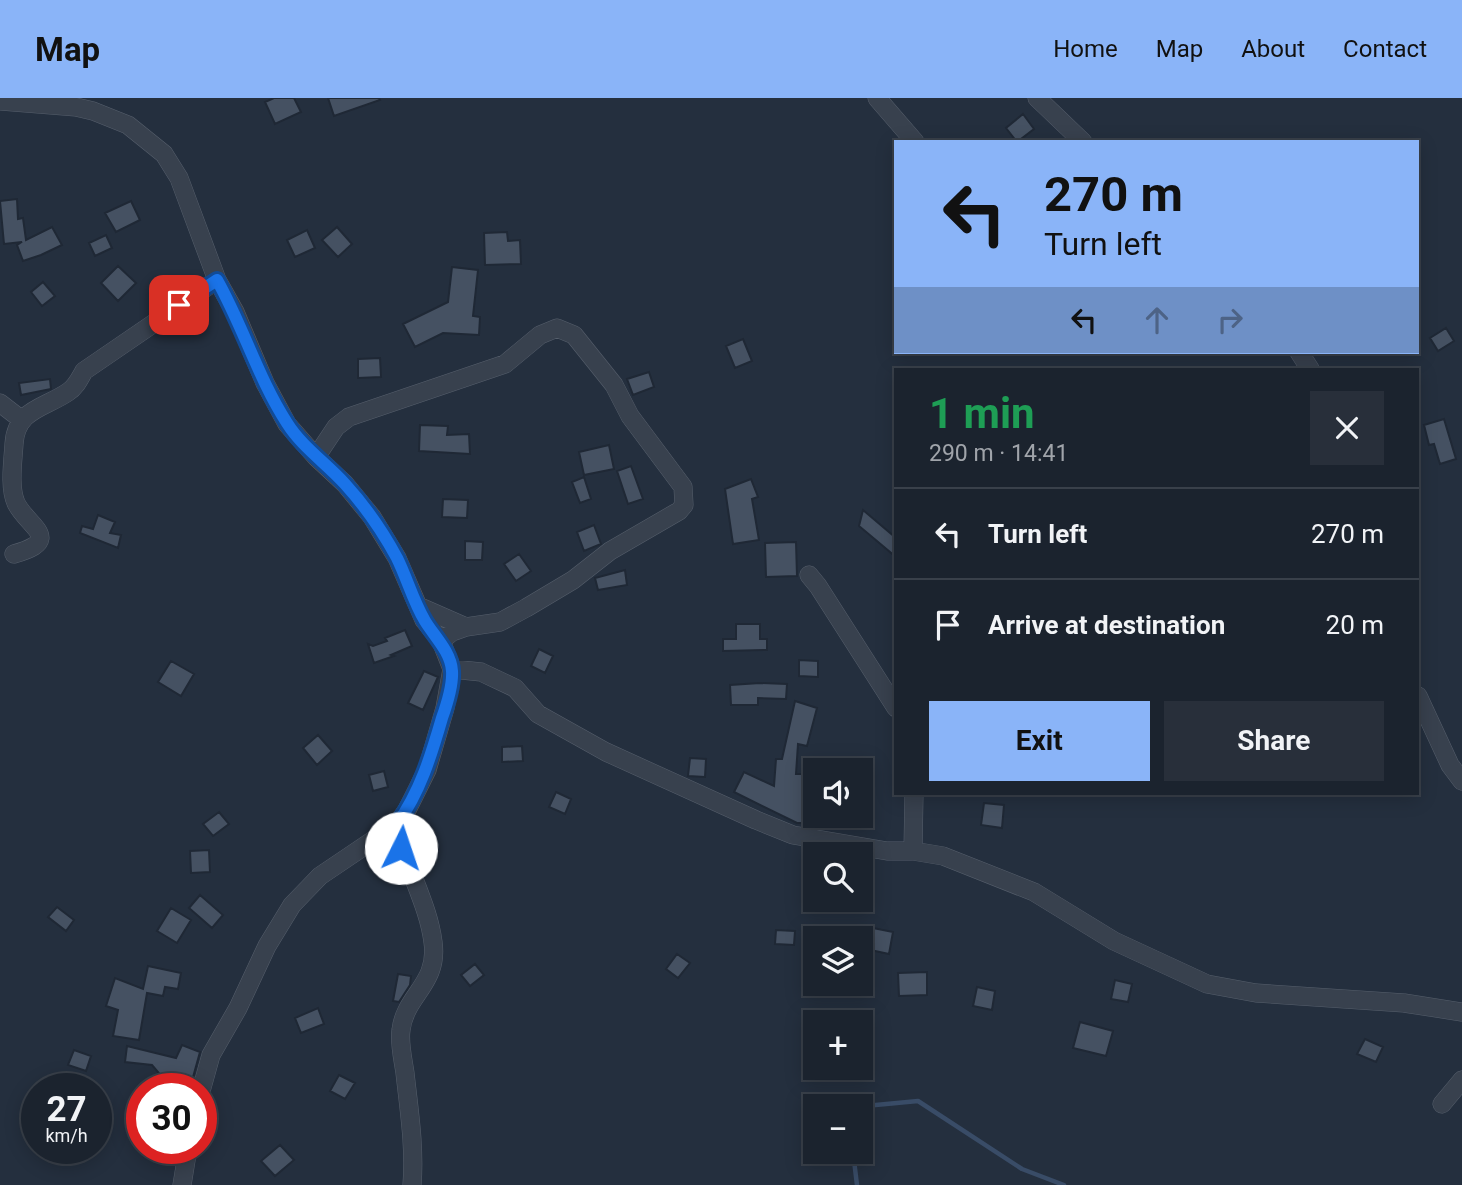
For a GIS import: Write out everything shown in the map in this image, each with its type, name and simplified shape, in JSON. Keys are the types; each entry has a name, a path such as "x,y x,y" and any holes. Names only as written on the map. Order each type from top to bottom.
{"street":[{"path":"877,98 913,140"},
{"path":"1037,98 1081,140"},
{"path":"0,101 83,102 128,125 164,154 179,178 217,280 235,312 265,383 287,424 345,484 372,517 397,558 418,606 441,642 452,669 445,708 427,770 407,810 397,824 320,876 292,905 267,946 238,1008 211,1055 206,1073"},
{"path":"14,554 32,549 39,539 37,527 15,500 14,442 16,429 22,420 70,391 84,371 217,280"},
{"path":"316,457 336,427 349,417 505,364 540,335 557,328 573,335 614,385 630,416 683,487 684,505 679,510 610,551 573,580 500,622 452,632 441,642"},
{"path":"0,403 22,420"},
{"path":"809,575 894,705"},
{"path":"418,606 467,627"},
{"path":"452,669 481,672 515,688 538,714 606,752 793,835 887,851 913,851 943,856 1034,892 1114,941 1207,984 1256,993 1404,1003 1462,1012"},
{"path":"1419,698 1450,765 1462,780"},
{"path":"913,851 914,795"},
{"path":"397,824 401,848 427,916 435,960 427,982 404,1015 400,1033 412,1138 412,1185"},
{"path":"1442,1104 1462,1080"},
{"path":"182,1185 185,1164"}],"building":[{"path":"274,98 294,98 301,112 275,124 265,102"},
{"path":"328,98 379,98 380,100 334,116"},
{"path":"1023,114 1034,129 1020,140 1015,140 1006,128"},
{"path":"17,199 18,219 23,218 26,240 52,227 62,245 23,261 17,245 22,242 4,244 0,201"},
{"path":"131,201 140,220 116,232 105,213"},
{"path":"337,227 352,244 338,257 322,240"},
{"path":"307,230 315,248 295,257 287,240"},
{"path":"507,232 508,241 520,240 521,264 485,265 484,233"},
{"path":"106,235 112,248 95,256 89,243"},
{"path":"118,266 136,283 118,301 101,283"},
{"path":"452,267 478,270 473,316 480,317 479,335 443,333 415,347 403,324 448,302"},
{"path":"43,282 55,296 42,306 31,292"},
{"path":"1446,328 1454,341 1438,351 1430,338"},
{"path":"743,339 752,361 735,368 726,346"},
{"path":"380,358 381,377 358,378 358,359"},
{"path":"649,372 654,387 633,395 627,379"},
{"path":"50,379 51,389 21,395 19,383"},
{"path":"1444,419 1456,459 1440,464 1434,444 1429,445 1424,425"},
{"path":"420,425 448,426 447,435 469,434 470,454 419,451"},
{"path":"609,445 614,469 584,475 579,452"},
{"path":"631,466 643,499 628,504 617,471"},
{"path":"584,477 591,499 580,503 572,482"},
{"path":"751,479 758,497 752,499 759,540 733,544 725,489"},
{"path":"443,499 468,500 467,518 442,517"},
{"path":"863,510 894,536 894,555 859,526"},
{"path":"98,515 115,522 110,533 121,535 118,548 80,533 82,526 93,529"},
{"path":"594,525 601,544 584,551 577,532"},
{"path":"465,541 483,542 482,560 465,560"},
{"path":"796,542 797,576 766,577 765,543"},
{"path":"519,554 531,571 516,581 504,564"},
{"path":"625,570 627,585 598,590 595,578"},
{"path":"736,624 760,624 760,639 767,639 767,650 723,651 723,639 736,639"},
{"path":"405,630 412,646 374,663 368,644 373,646 387,641 385,638"},
{"path":"539,649 553,656 545,673 531,666"},
{"path":"799,660 818,661 818,677 799,676"},
{"path":"171,661 194,674 181,696 158,682"},
{"path":"424,671 438,677 423,710 408,703"},
{"path":"787,684 786,699 758,698 758,705 731,705 730,685"},
{"path":"795,701 817,708 807,746 798,744 796,774 803,774 803,823 797,823 734,792 744,772 774,786 776,759 782,759"},
{"path":"318,735 332,751 317,765 303,748"},
{"path":"522,746 523,761 502,762 502,747"},
{"path":"690,758 706,759 705,777 688,776"},
{"path":"384,771 388,787 373,791 369,775"},
{"path":"556,792 571,799 565,814 549,807"},
{"path":"984,803 1004,805 1002,828 981,825"},
{"path":"219,812 229,824 213,836 203,824"},
{"path":"209,850 210,872 191,873 190,851"},
{"path":"200,895 223,915 212,928 189,908"},
{"path":"57,907 74,920 66,931 48,917"},
{"path":"171,908 191,920 177,943 157,931"},
{"path":"873,928 893,932 889,954 873,951"},
{"path":"776,930 795,931 794,945 775,944"},
{"path":"677,954 690,963 678,978 666,969"},
{"path":"475,964 484,975 470,986 461,975"},
{"path":"148,966 181,973 178,989 165,987 163,996 147,993 139,1040 113,1036 118,1010 106,1006 115,978 143,989"},
{"path":"927,972 927,995 899,996 898,973"},
{"path":"398,974 411,976 410,985 399,1002 393,1001"},
{"path":"1115,980 1132,984 1128,1002 1111,999"},
{"path":"977,987 995,991 992,1010 973,1006"},
{"path":"318,1008 324,1024 301,1033 295,1018"},
{"path":"1080,1022 1113,1031 1106,1056 1073,1048"},
{"path":"1365,1039 1383,1047 1376,1062 1357,1054"},
{"path":"182,1045 200,1052 194,1073 159,1073 152,1065 125,1062 127,1046 176,1058"},
{"path":"74,1050 91,1056 86,1071 68,1065"},
{"path":"339,1075 355,1083 345,1099 330,1091"},
{"path":"280,1145 294,1160 275,1176 261,1161"}],"waterway":[{"path":"873,1105 918,1101 1022,1169 1064,1185"},
{"path":"854,1164 857,1185"}],"route":[{"path":"179,305 217,280 235,312 265,383 287,424 345,484 372,517 397,558 425,620 441,642 452,669 451,682 427,770 397,824 401,848"}]}
